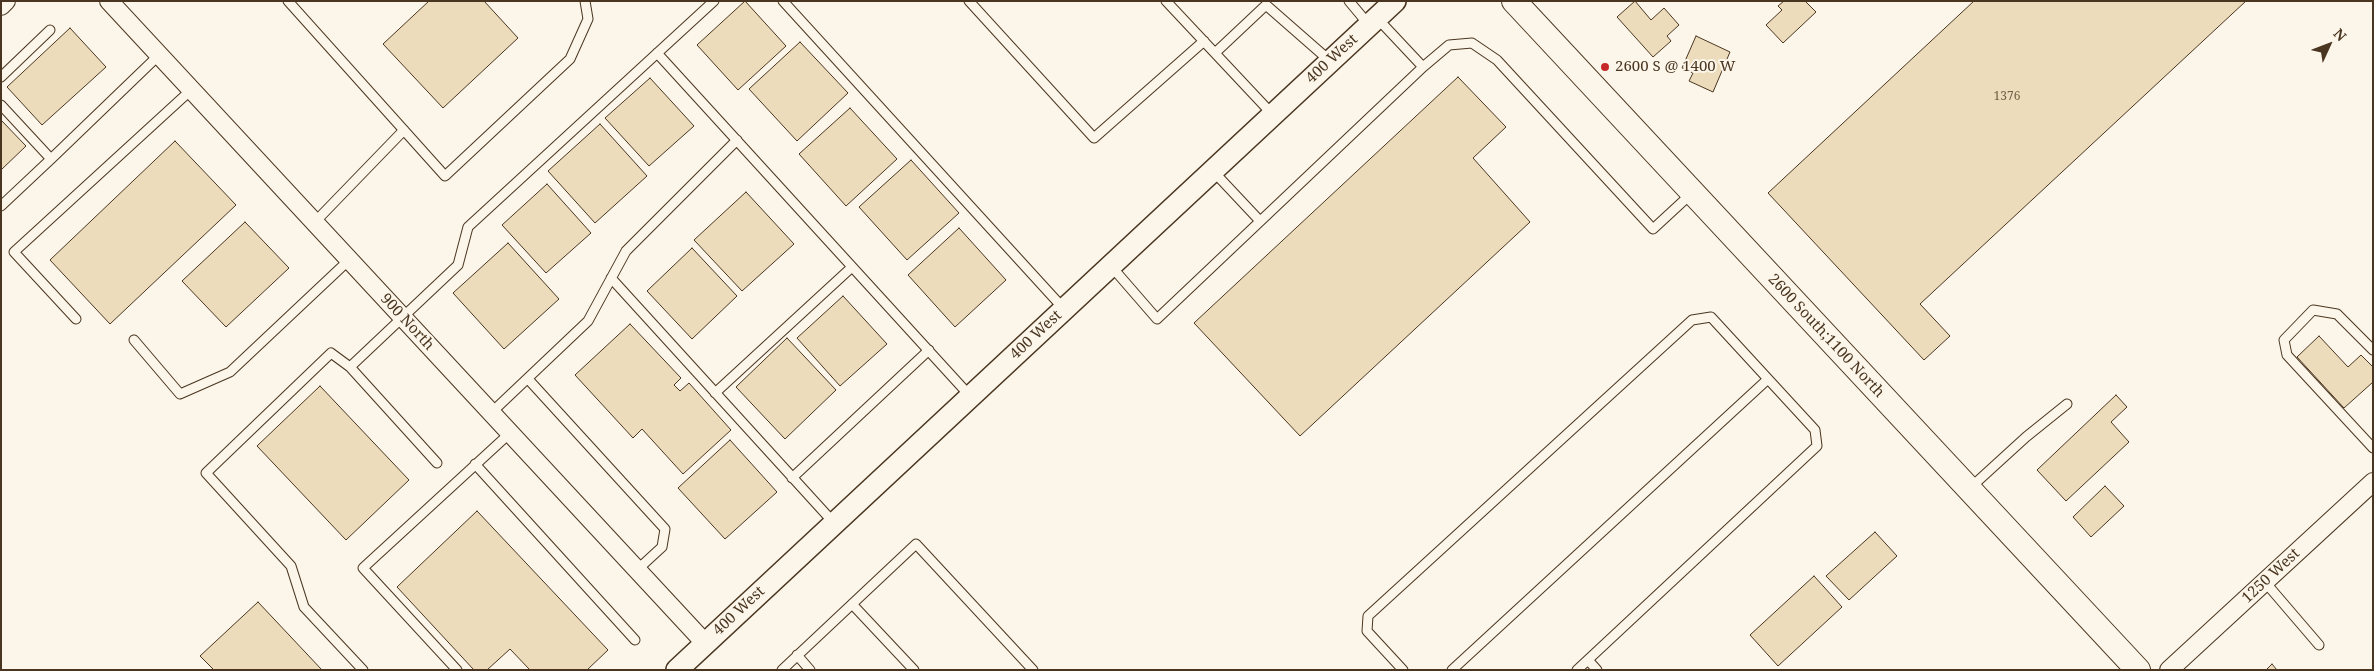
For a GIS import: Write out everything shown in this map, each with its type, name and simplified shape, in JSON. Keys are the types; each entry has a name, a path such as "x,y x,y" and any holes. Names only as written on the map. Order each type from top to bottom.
{"main road":[{"name":"2600 South;1100 North","path":"1514,1 2138,670"}],"street":[{"path":"1,6 6,1"},
{"name":"900 North","path":"109,1 705,643"},
{"name":"400 West","path":"677,670 1395,1"},
{"name":"1250 West","path":"2169,670 2373,482"}],"lane":[{"path":"288,1 445,176 570,59 588,18 585,1"},
{"path":"350,367 458,265 468,227 714,1"},
{"path":"783,1 1064,309"},
{"path":"969,1 1094,138 1204,41"},
{"path":"1166,1 1273,115"},
{"path":"1349,1 1423,67"},
{"path":"1215,53 1266,5 1330,62"},
{"path":"1,77 50,30"},
{"path":"1111,266 1157,319 1423,67 1449,46 1472,44 1497,60 1653,229 1693,193"},
{"path":"657,53 970,396"},
{"path":"1,206 159,55"},
{"path":"76,319 14,252 191,90"},
{"path":"1,105 51,159"},
{"path":"314,223 404,130"},
{"path":"492,413 588,321 626,251 737,140"},
{"path":"1213,170 1260,221"},
{"path":"134,340 180,394 230,372 349,260"},
{"path":"715,393 852,267"},
{"path":"612,278 834,523"},
{"path":"2373,350 2337,314 2313,310 2284,340 2287,355 2373,448"},
{"path":"1403,670 1367,631 1368,616 1692,320 1711,318 1815,430 1817,446 1577,670"},
{"path":"792,478 928,350"},
{"path":"363,670 304,607 291,566 206,473 331,353 350,367 437,462"},
{"path":"528,379 665,530 662,546 637,570"},
{"path":"1452,670 1768,379"},
{"path":"1969,489 2026,437 2067,404"},
{"path":"456,670 363,568 510,433"},
{"path":"475,464 635,640"},
{"path":"782,670 916,544 1033,670"},
{"path":"2265,582 2319,645"},
{"path":"852,604 914,670"},
{"path":"797,655 810,670"},
{"path":"1588,660 1597,670"}],"building":[{"path":"429,1 484,1 518,38 443,108 383,44"},
{"path":"745,1 786,46 738,90 697,45"},
{"path":"1635,1 1651,20 1664,8 1679,25 1667,36 1671,41 1653,57 1617,17"},
{"path":"1784,1 1805,1 1816,12 1783,43 1766,25 1782,10 1778,6"},
{"path":"1974,1 2246,1 1920,304 1950,336 1924,360 1768,193"},
{"path":"70,28 106,67 42,125 7,87"},
{"path":"1696,36 1730,52 1713,92 1689,81 1693,73 1682,68"},
{"path":"800,42 848,93 797,141 749,89"},
{"path":"1458,77 1506,127 1473,158 1530,222 1300,436 1194,323"},
{"path":"650,78 694,126 649,166 605,118"},
{"path":"850,108 897,159 846,206 799,154"},
{"path":"1,120 26,146 1,170"},
{"path":"600,124 647,176 595,223 548,171"},
{"path":"175,141 236,205 110,324 50,260"},
{"path":"911,160 959,213 907,260 859,207"},
{"path":"547,184 591,233 546,273 502,225"},
{"path":"746,192 794,244 742,291 694,240"},
{"path":"245,222 289,268 226,327 182,281"},
{"path":"959,228 1006,280 955,327 908,275"},
{"path":"508,243 559,299 504,349 453,293"},
{"path":"692,248 737,296 692,339 647,291"},
{"path":"843,296 887,344 840,386 797,338"},
{"path":"630,324 681,378 674,385 680,391 689,383 731,430 683,474 642,429 633,438 575,375"},
{"path":"2319,336 2348,367 2361,355 2373,367 2373,382 2344,408 2297,357"},
{"path":"787,338 836,390 785,439 736,387"},
{"path":"320,386 409,480 346,540 257,446"},
{"path":"2116,395 2127,407 2111,422 2129,442 2066,501 2037,470"},
{"path":"730,440 777,492 725,539 678,488"},
{"path":"2105,486 2124,506 2091,537 2073,517"},
{"path":"477,511 608,650 587,670 530,670 510,649 487,670 474,670 397,587"},
{"path":"1875,532 1897,556 1849,600 1826,576"},
{"path":"1814,576 1842,607 1778,666 1750,635"},
{"path":"258,602 322,670 214,670 200,656"},
{"path":"2272,664 2277,670 2266,670"}],"place":[{"name":"2600 S @ 1400 W","path":"1605,67"}]}
